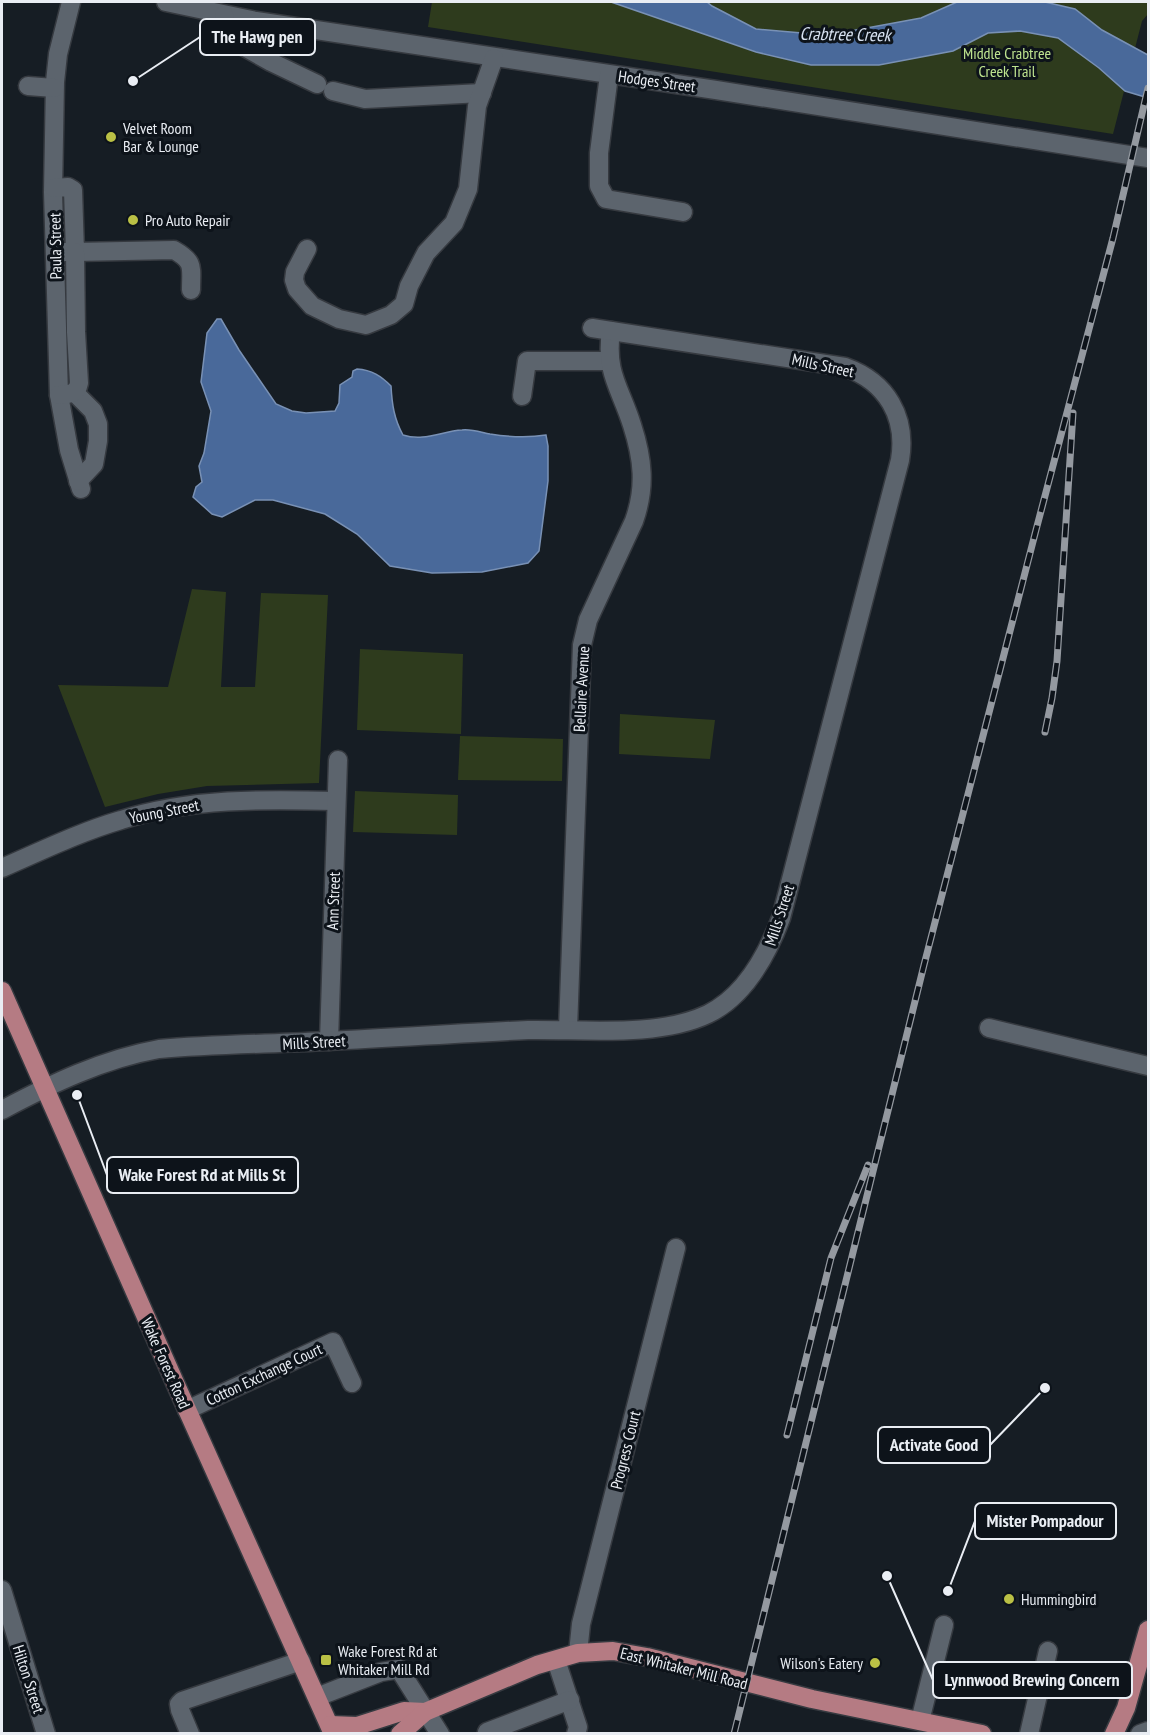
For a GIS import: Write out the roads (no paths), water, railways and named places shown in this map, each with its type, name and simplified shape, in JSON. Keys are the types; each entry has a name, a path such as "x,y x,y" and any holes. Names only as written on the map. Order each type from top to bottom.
{"main road":[{"name":"Wake Forest Road","path":"2,991 187,1410 332,1730"},
{"path":"1114,1734 1126,1708 1149,1630"},
{"name":"East Whitaker Mill Road","path":"400,1734 425,1712 537,1665 578,1653 613,1651 647,1657 763,1688 982,1734"},
{"path":"332,1730 357,1726 404,1711 425,1712"}],"street":[{"name":"Paula Street","path":"67,394 93,411 98,424 94,464 80,485 69,450 67,394 57,334 55,252 54,88 58,54 71,2"},
{"name":"Hodges Street","path":"166,2 224,15 494,58 1149,158"},
{"path":"224,15 226,29 234,41 270,62 325,88 365,99 482,93"},
{"path":"307,249 295,272 294,280 297,289 312,306 339,319 366,325 391,315 404,304 409,286 426,253 454,223 468,189 477,106 494,58"},
{"path":"609,75 599,153 599,186 606,199 683,213"},
{"path":"28,86 54,88"},
{"path":"54,188 73,190 79,383 78,390 67,394"},
{"path":"55,252 174,250 187,258 191,266 191,290"},
{"name":"Mills Street","path":"2,1109 68,1077 114,1060 152,1051 189,1046 568,1029 646,1029 672,1026 694,1020 711,1012 744,984 766,954 781,918 900,460 901,429 891,403 872,380 859,372 831,364 592,328"},
{"name":"Bellaire Avenue","path":"568,1029 582,645 588,620 636,514 643,483 632,424 612,376 608,349 611,331"},
{"path":"57,334 76,332"},
{"path":"522,396 527,361 609,361"},
{"name":"Ann Street","path":"329,1041 338,760"},
{"name":"Young Street","path":"2,868 75,835 122,819 160,810 234,802 336,801"},
{"path":"989,1028 1149,1066"},
{"name":"Progress Court","path":"578,1653 581,1624 676,1248"},
{"name":"Cotton Exchange Court","path":"187,1410 333,1342 352,1383"},
{"name":"Hilton Street","path":"2,1590 6,1622 46,1734"},
{"path":"920,1721 944,1625"},
{"path":"1029,1734 1047,1651"},
{"path":"556,1660 578,1727 576,1734"},
{"path":"190,1734 180,1710 179,1704 182,1701 301,1661"},
{"path":"317,1697 381,1672 399,1669 440,1734"},
{"path":"488,1734 487,1732 570,1700"},
{"path":"1140,1734 1149,1731"}],"water":[{"name":"Crabtree Creek","path":"611,2 707,2 756,29 802,33 845,32 921,18 957,2 1045,2 1075,9 1102,30 1148,55 1148,98 1125,91 1099,68 1058,38 1020,31 988,33 953,51 879,65 811,65 756,52"},
{"path":"217,319 221,319 276,404 292,411 306,413 335,411 339,403 340,385 352,377 353,371 357,369 376,374 391,386 394,411 403,435 426,437 466,430 511,436 546,435 548,481 539,551 528,563 482,572 432,573 390,566 357,534 325,514 273,500 255,500 222,517 212,514 193,497 196,487 202,482 199,466 204,453 211,411 201,382 207,333"}],"railway":[{"path":"734,1734 924,965 1113,238 1148,88"},
{"path":"1045,732 1057,661 1073,413"},
{"path":"787,1435 831,1258 868,1165"}],"place":[{"name":"The Hawg pen","path":"133,81"},
{"name":"Velvet Room Bar & Lounge","path":"111,137"},
{"name":"Pro Auto Repair","path":"133,220"},
{"name":"Wake Forest Rd at Mills St","path":"77,1095"},
{"name":"Activate Good","path":"1045,1388"},
{"name":"Lynnwood Brewing Concern","path":"887,1576"},
{"name":"Mister Pompadour","path":"948,1591"},
{"name":"Hummingbird","path":"1009,1599"},
{"name":"Wake Forest Rd at Whitaker Mill Rd","path":"326,1660"},
{"name":"Wilson's Eatery","path":"875,1663"}],"park label":[{"name":"Middle Crabtree Creek Trail","path":"1007,62"}]}
